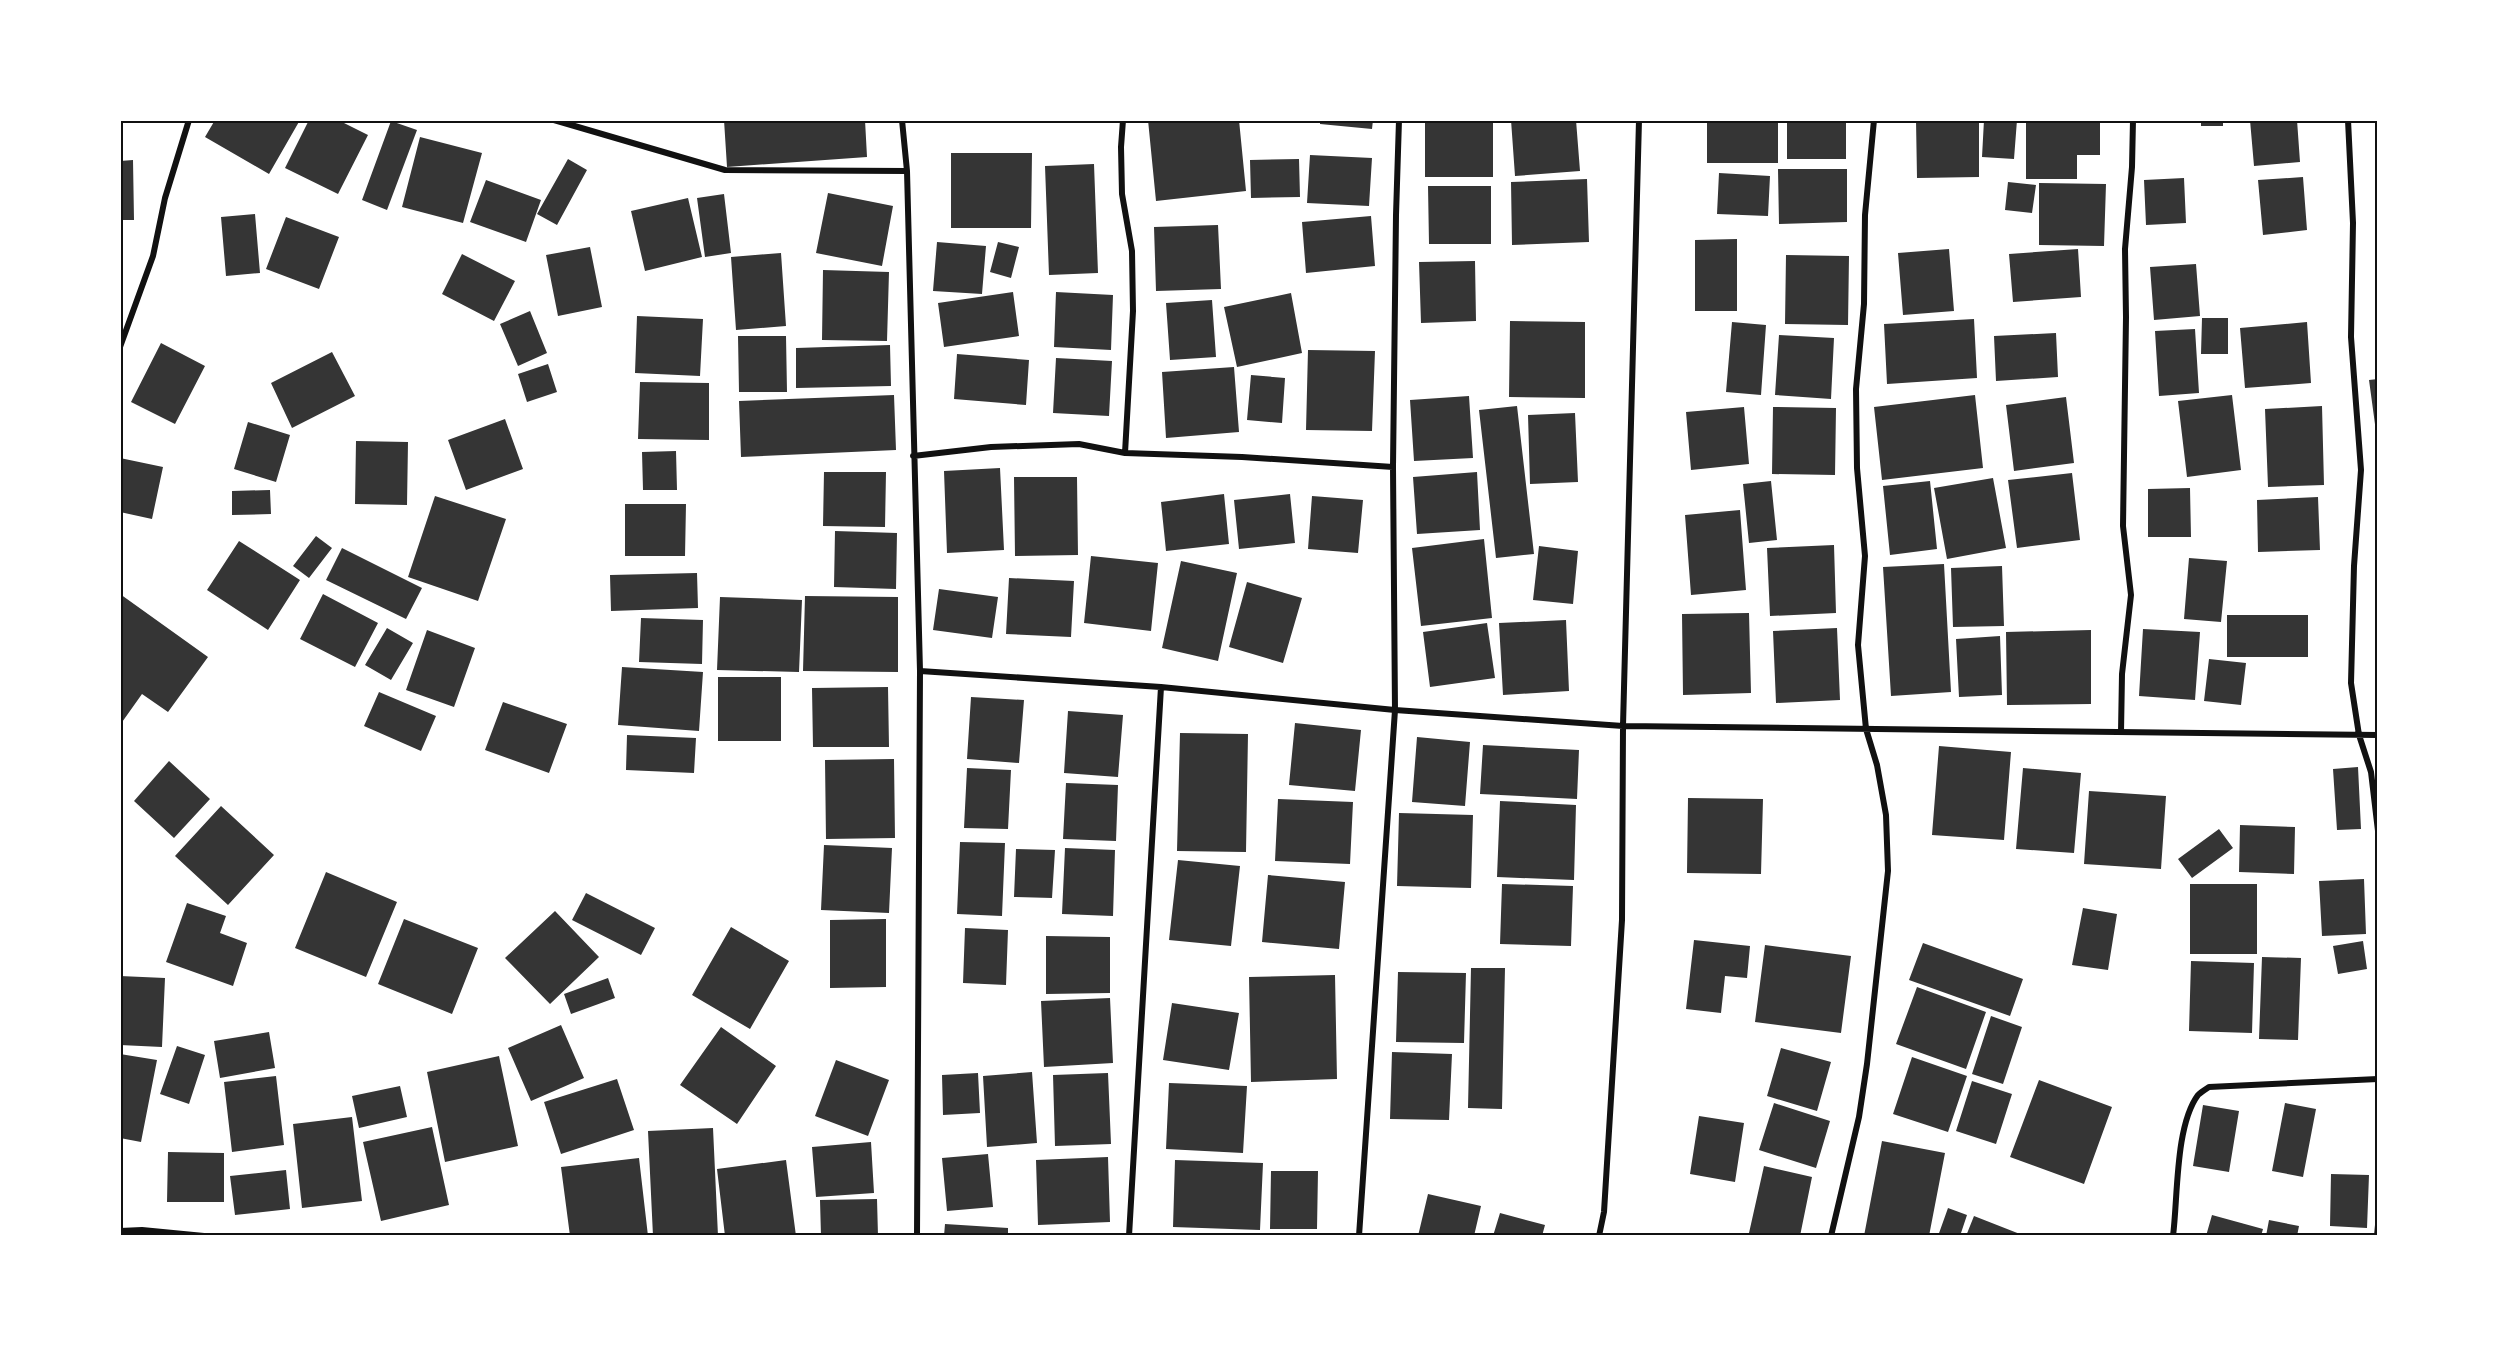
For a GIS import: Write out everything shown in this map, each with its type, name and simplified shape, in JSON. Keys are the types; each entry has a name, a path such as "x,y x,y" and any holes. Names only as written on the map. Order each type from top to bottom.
{"street":[{"path":"120,348 153,256 165,198 189,120"},
{"path":"554,120 725,170 907,171"},
{"path":"902,120 907,171 920,671 917,1236"},
{"path":"1123,120 1122,194 1132,251 1133,311 1125,453"},
{"path":"1359,1236 1395,710 1393,467 1399,120"},
{"path":"1599,1236 1604,1212 1622,920 1623,726 1639,120"},
{"path":"1831,1236 1859,1117 1888,871 1886,815 1877,765 1866,729 1858,645 1865,556 1857,468 1856,389 1864,304 1865,215 1874,120"},
{"path":"2121,732 2122,674 2131,595 2123,526 2125,249 2132,167 2133,120"},
{"path":"2348,120 2353,223 2350,337 2361,470 2354,566 2351,683 2359,735 2371,772 2378,831"},
{"path":"913,456 991,447 1079,444 1125,453 1242,457 1393,467"},
{"path":"920,671 1161,687 1395,710 1623,726 2378,735"},
{"path":"1129,1236 1161,687"},
{"path":"2173,1236 2178,1159 2189,1114 2198,1094 2209,1087 2378,1079"},
{"path":"2377,1236 2378,1225"},
{"path":"120,1232 142,1230 204,1236"}],"building":[{"path":"215,120 300,120 269,174 205,137"},
{"path":"309,120 338,120 368,135 338,194 285,168"},
{"path":"724,120 865,120 867,157 727,167"},
{"path":"1148,120 1239,120 1246,191 1156,201"},
{"path":"1320,120 1373,120 1372,129 1320,124"},
{"path":"1425,120 1493,120 1493,177 1425,177"},
{"path":"1511,120 1576,120 1580,171 1515,176"},
{"path":"1707,120 1778,120 1778,163 1707,163"},
{"path":"1787,120 1846,120 1846,159 1787,159"},
{"path":"1916,120 1979,120 1979,177 1917,178"},
{"path":"1984,120 2017,120 2014,159 1982,157"},
{"path":"2026,120 2100,120 2100,155 2077,155 2077,179 2026,179"},
{"path":"2201,120 2223,120 2223,126 2201,126"},
{"path":"2250,120 2297,120 2300,162 2254,166"},
{"path":"391,121 417,130 387,210 362,200"},
{"path":"420,137 482,153 463,223 402,207"},
{"path":"951,153 1032,153 1031,228 951,228"},
{"path":"1310,155 1372,158 1369,206 1307,203"},
{"path":"568,159 587,170 557,225 537,214"},
{"path":"1299,159 1300,197 1251,198 1250,160"},
{"path":"133,160 134,220 120,220 120,161"},
{"path":"1094,164 1098,273 1049,275 1045,166"},
{"path":"1778,169 1847,169 1847,222 1779,224"},
{"path":"1719,173 1770,176 1768,216 1717,214"},
{"path":"2303,177 2307,230 2263,235 2258,180"},
{"path":"2184,178 2186,223 2146,225 2144,180"},
{"path":"1587,179 1589,242 1512,245 1511,182"},
{"path":"486,180 541,200 526,242 470,222"},
{"path":"2008,182 2036,185 2032,213 2005,210"},
{"path":"2039,183 2106,184 2104,246 2039,245"},
{"path":"1428,186 1491,186 1491,244 1429,244"},
{"path":"828,193 893,206 882,266 816,253"},
{"path":"724,194 731,253 705,257 697,198"},
{"path":"688,198 702,257 645,271 631,211"},
{"path":"255,214 260,273 226,276 221,217"},
{"path":"1371,216 1375,266 1306,273 1302,222"},
{"path":"286,217 339,237 319,289 266,269"},
{"path":"1218,225 1221,289 1156,291 1154,227"},
{"path":"1737,239 1737,311 1695,311 1695,240"},
{"path":"937,242 986,246 982,294 933,291"},
{"path":"998,242 1019,247 1011,278 990,272"},
{"path":"590,247 602,307 558,316 546,255"},
{"path":"1949,249 1954,311 1903,315 1898,253"},
{"path":"2078,249 2081,297 2013,302 2009,254"},
{"path":"781,253 786,326 736,330 731,257"},
{"path":"462,254 515,281 494,321 442,294"},
{"path":"1786,255 1849,256 1848,325 1785,324"},
{"path":"1475,261 1476,321 1421,323 1419,262"},
{"path":"2196,264 2200,316 2154,320 2150,267"},
{"path":"823,270 889,272 887,341 822,340"},
{"path":"1013,292 1019,336 944,347 938,303"},
{"path":"1056,292 1113,295 1111,350 1054,347"},
{"path":"1291,293 1302,353 1237,367 1224,307"},
{"path":"1212,300 1216,357 1170,360 1166,303"},
{"path":"530,311 547,353 518,366 500,324"},
{"path":"637,316 703,319 700,376 635,373"},
{"path":"2202,318 2228,318 2228,354 2201,354"},
{"path":"1974,319 1977,378 1887,384 1884,324"},
{"path":"1510,321 1585,322 1585,398 1509,397"},
{"path":"1732,322 1766,325 1761,395 1726,392"},
{"path":"2307,322 2311,383 2245,388 2240,328"},
{"path":"2195,329 2199,393 2159,396 2155,331"},
{"path":"2056,333 2058,377 1996,381 1994,336"},
{"path":"1779,335 1834,338 1831,399 1775,395"},
{"path":"738,336 786,336 787,392 739,392"},
{"path":"161,343 205,366 175,424 131,402"},
{"path":"890,345 891,386 796,388 796,348"},
{"path":"1308,350 1375,351 1372,431 1306,430"},
{"path":"332,352 355,396 292,428 271,383"},
{"path":"957,354 1029,360 1026,405 954,399"},
{"path":"1056,358 1112,361 1109,416 1053,413"},
{"path":"548,364 557,392 527,402 518,374"},
{"path":"1234,367 1239,432 1166,438 1162,372"},
{"path":"1251,375 1285,378 1282,423 1247,420"},
{"path":"2378,379 2378,438 2377,439 2369,380"},
{"path":"640,382 709,383 709,440 638,439"},
{"path":"894,395 896,450 741,457 739,401"},
{"path":"1975,395 1983,468 1882,480 1874,407"},
{"path":"2232,395 2241,470 2187,477 2178,401"},
{"path":"1469,396 1473,458 1414,461 1410,400"},
{"path":"2066,397 2074,463 2014,471 2006,405"},
{"path":"1517,406 1534,554 1496,558 1479,410"},
{"path":"2322,406 2324,485 2268,487 2265,409"},
{"path":"1744,407 1749,464 1691,470 1686,412"},
{"path":"1773,407 1836,408 1835,475 1772,474"},
{"path":"1575,413 1578,482 1530,484 1528,415"},
{"path":"505,419 523,469 466,490 448,440"},
{"path":"248,422 290,435 276,482 234,469"},
{"path":"356,441 408,442 407,505 355,504"},
{"path":"676,451 677,490 643,490 642,452"},
{"path":"120,458 163,467 152,519 120,512"},
{"path":"1000,468 1004,550 947,553 944,471"},
{"path":"824,472 886,472 885,527 823,526"},
{"path":"1477,472 1480,530 1417,534 1413,477"},
{"path":"2072,473 2080,540 2017,548 2008,480"},
{"path":"1014,477 1077,477 1078,555 1015,556"},
{"path":"1993,478 2006,548 1947,559 1934,488"},
{"path":"1771,481 1777,540 1749,543 1743,484"},
{"path":"1930,481 1937,549 1890,555 1883,486"},
{"path":"2190,488 2191,537 2148,537 2148,489"},
{"path":"270,490 271,514 232,515 232,491"},
{"path":"1224,494 1229,544 1166,551 1161,502"},
{"path":"1290,494 1295,543 1239,549 1234,500"},
{"path":"435,496 506,519 478,601 408,577"},
{"path":"1312,496 1363,500 1358,553 1308,549"},
{"path":"2318,497 2320,550 2258,552 2257,500"},
{"path":"625,504 686,504 685,556 625,556"},
{"path":"1740,510 1746,590 1691,595 1685,515"},
{"path":"835,531 897,533 896,589 834,587"},
{"path":"316,536 332,548 309,578 293,566"},
{"path":"1484,539 1492,618 1421,626 1412,548"},
{"path":"239,541 300,580 268,630 207,590"},
{"path":"1834,545 1836,613 1770,616 1767,548"},
{"path":"1539,546 1578,551 1573,604 1533,600"},
{"path":"342,548 422,588 406,619 326,580"},
{"path":"1091,556 1158,563 1151,631 1084,623"},
{"path":"2189,558 2227,561 2221,622 2184,619"},
{"path":"1181,561 1237,573 1218,661 1162,648"},
{"path":"1944,564 1951,692 1891,696 1883,567"},
{"path":"2002,566 2004,626 1953,627 1951,568"},
{"path":"697,573 698,608 611,611 610,575"},
{"path":"1009,578 1074,581 1071,637 1006,634"},
{"path":"1247,582 1302,598 1283,663 1229,647"},
{"path":"939,589 998,597 992,638 933,630"},
{"path":"120,594 208,657 168,712 142,694 120,725"},
{"path":"323,594 378,623 355,667 300,639"},
{"path":"805,596 898,597 898,672 803,671"},
{"path":"720,597 802,600 799,672 717,670"},
{"path":"1749,613 1751,693 1683,695 1682,614"},
{"path":"2227,615 2308,615 2308,657 2227,657"},
{"path":"641,618 703,620 702,664 639,662"},
{"path":"1566,620 1569,691 1503,695 1499,623"},
{"path":"1487,623 1495,678 1430,687 1423,632"},
{"path":"387,628 413,643 391,680 365,665"},
{"path":"1837,628 1840,700 1776,703 1773,631"},
{"path":"2143,629 2200,632 2195,700 2139,696"},
{"path":"427,630 475,648 454,707 406,690"},
{"path":"2091,630 2091,704 2007,705 2006,632"},
{"path":"2000,636 2002,695 1959,697 1956,639"},
{"path":"2209,659 2246,663 2241,705 2204,701"},
{"path":"622,667 703,672 699,731 618,725"},
{"path":"718,677 781,677 781,741 718,741"},
{"path":"888,687 889,747 813,747 812,688"},
{"path":"379,692 436,716 421,751 364,726"},
{"path":"971,697 1024,700 1019,763 967,759"},
{"path":"503,702 567,724 549,773 485,750"},
{"path":"1068,711 1123,715 1118,777 1064,773"},
{"path":"1295,723 1361,730 1355,791 1289,785"},
{"path":"1180,733 1248,734 1246,852 1177,851"},
{"path":"627,735 696,738 694,773 626,770"},
{"path":"1417,737 1470,742 1465,806 1412,802"},
{"path":"1483,745 1579,750 1577,799 1480,794"},
{"path":"1939,746 2011,752 2004,840 1932,835"},
{"path":"894,759 895,838 826,839 825,760"},
{"path":"169,761 210,799 174,838 134,801"},
{"path":"2358,767 2361,829 2337,830 2333,769"},
{"path":"967,768 1011,770 1008,829 964,828"},
{"path":"2023,768 2081,773 2074,853 2016,849"},
{"path":"1066,783 1118,785 1116,841 1063,839"},
{"path":"2089,791 2166,796 2161,869 2084,864"},
{"path":"1688,798 1763,799 1761,874 1687,873"},
{"path":"1278,799 1353,802 1350,864 1275,861"},
{"path":"1500,801 1576,805 1574,880 1497,877"},
{"path":"221,806 274,855 228,905 175,856"},
{"path":"1399,813 1473,815 1471,888 1397,886"},
{"path":"2240,825 2295,827 2294,874 2239,872"},
{"path":"2219,829 2233,848 2192,878 2178,859"},
{"path":"960,842 1005,843 1002,916 957,914"},
{"path":"824,845 892,848 889,913 821,910"},
{"path":"1065,848 1115,850 1113,916 1062,914"},
{"path":"1016,849 1055,850 1052,898 1014,897"},
{"path":"1178,860 1240,866 1231,946 1169,940"},
{"path":"326,872 397,902 366,977 295,948"},
{"path":"1268,875 1345,882 1339,949 1262,942"},
{"path":"2364,879 2366,934 2322,936 2319,881"},
{"path":"1502,884 1573,886 1571,946 1500,944"},
{"path":"2190,884 2257,884 2257,954 2190,954"},
{"path":"586,893 655,928 641,955 572,920"},
{"path":"187,903 226,916 220,933 247,943 233,986 166,962"},
{"path":"2083,908 2117,914 2108,970 2072,965"},
{"path":"555,911 599,957 550,1004 505,958"},
{"path":"404,919 478,948 452,1014 378,984"},
{"path":"886,919 886,987 830,988 830,920"},
{"path":"731,927 789,961 750,1029 692,995"},
{"path":"965,928 1008,930 1006,985 963,983"},
{"path":"1046,936 1110,937 1110,993 1046,994"},
{"path":"1694,940 1750,946 1747,978 1725,976 1721,1013 1686,1009"},
{"path":"2363,941 2367,969 2338,974 2333,946"},
{"path":"1923,943 2023,979 2010,1016 1909,980"},
{"path":"1765,945 1851,956 1841,1033 1755,1022"},
{"path":"2262,957 2301,958 2298,1040 2259,1039"},
{"path":"2191,961 2254,963 2252,1033 2189,1031"},
{"path":"1471,968 1505,968 1502,1109 1468,1108"},
{"path":"1398,972 1466,973 1464,1043 1396,1042"},
{"path":"1335,975 1337,1079 1251,1082 1249,977"},
{"path":"120,976 165,978 162,1047 120,1045"},
{"path":"608,978 615,998 571,1014 564,994"},
{"path":"1917,987 1986,1012 1966,1069 1896,1044"},
{"path":"1110,998 1113,1063 1044,1067 1041,1001"},
{"path":"1172,1003 1239,1013 1229,1070 1163,1060"},
{"path":"1991,1016 2022,1027 2003,1084 1972,1074"},
{"path":"561,1025 584,1078 531,1101 508,1048"},
{"path":"721,1027 776,1066 737,1124 680,1085"},
{"path":"269,1032 275,1068 220,1078 214,1041"},
{"path":"177,1046 205,1055 189,1104 160,1094"},
{"path":"1781,1048 1831,1062 1817,1111 1767,1096"},
{"path":"1392,1052 1452,1054 1449,1120 1390,1119"},
{"path":"120,1054 157,1060 141,1142 120,1138"},
{"path":"499,1056 518,1146 445,1162 427,1072"},
{"path":"1912,1057 1967,1076 1948,1132 1893,1114"},
{"path":"836,1060 889,1080 868,1136 815,1116"},
{"path":"1032,1072 1037,1143 987,1147 983,1076"},
{"path":"978,1073 980,1113 943,1115 942,1075"},
{"path":"1108,1073 1111,1144 1055,1146 1053,1075"},
{"path":"276,1076 284,1145 232,1152 224,1082"},
{"path":"617,1079 634,1130 561,1154 544,1102"},
{"path":"2039,1080 2112,1107 2084,1184 2010,1157"},
{"path":"1972,1081 2012,1094 1996,1144 1956,1131"},
{"path":"1169,1083 1247,1086 1243,1153 1166,1149"},
{"path":"400,1086 407,1117 359,1128 352,1096"},
{"path":"1774,1103 1830,1121 1816,1168 1759,1150"},
{"path":"2285,1103 2316,1109 2303,1177 2272,1171"},
{"path":"2203,1105 2239,1111 2229,1172 2193,1166"},
{"path":"1699,1116 1744,1123 1735,1182 1690,1174"},
{"path":"352,1117 362,1201 302,1208 293,1124"},
{"path":"432,1127 449,1205 381,1221 363,1142"},
{"path":"713,1128 718,1236 653,1236 648,1131"},
{"path":"1882,1141 1945,1153 1929,1236 1864,1236"},
{"path":"871,1142 874,1193 816,1197 812,1147"},
{"path":"168,1152 224,1153 224,1202 167,1202"},
{"path":"988,1154 993,1207 947,1211 942,1158"},
{"path":"1108,1157 1110,1222 1038,1225 1036,1160"},
{"path":"639,1158 648,1236 570,1236 561,1167"},
{"path":"786,1160 796,1236 725,1236 717,1169"},
{"path":"1175,1160 1263,1163 1260,1230 1173,1227"},
{"path":"1764,1166 1812,1177 1800,1236 1763,1236 1749,1233"},
{"path":"286,1170 290,1209 235,1215 230,1176"},
{"path":"1271,1171 1318,1171 1317,1229 1270,1229"},
{"path":"2331,1174 2369,1175 2367,1228 2330,1226"},
{"path":"1428,1194 1481,1206 1474,1236 1418,1236"},
{"path":"877,1199 878,1236 821,1236 820,1200"},
{"path":"1948,1208 1967,1215 1960,1236 1938,1236"},
{"path":"1500,1213 1545,1225 1542,1236 1493,1236"},
{"path":"2212,1215 2263,1229 2261,1236 2206,1236"},
{"path":"1974,1216 2025,1236 1966,1236"},
{"path":"2269,1220 2299,1226 2297,1236 2266,1236"},
{"path":"945,1224 1008,1228 1008,1236 944,1236"}]}
